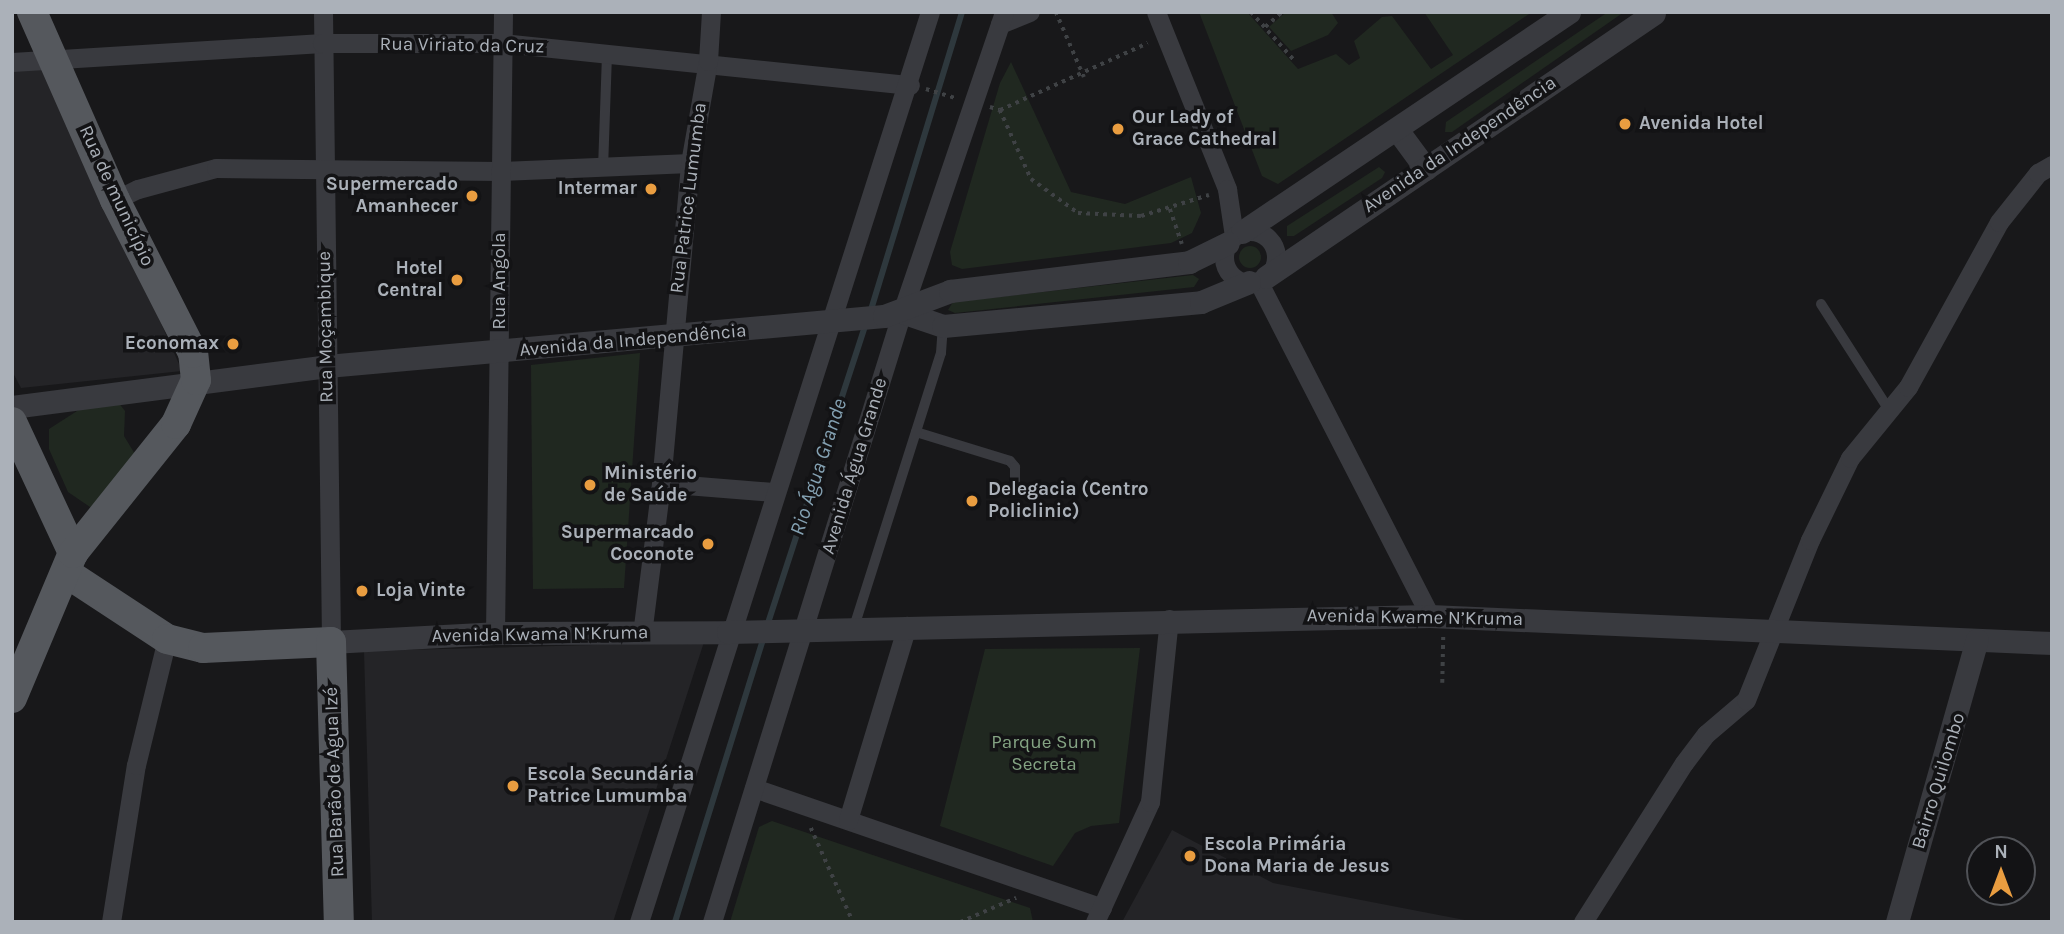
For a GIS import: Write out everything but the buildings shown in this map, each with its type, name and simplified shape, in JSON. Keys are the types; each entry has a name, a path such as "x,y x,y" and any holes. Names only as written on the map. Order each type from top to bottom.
{"main road":[{"name":"Rua de município","path":"32,12 116,200 193,353 196,380"},
{"path":"12,698 70,564 176,424 196,380"},
{"path":"12,422 70,564 167,639 203,648 331,642"},
{"name":"Rua Barão de Agua Izé","path":"331,642 339,922"}],"street":[{"name":"Rua Moçambique","path":"323,12 331,642"},
{"name":"Rua Angola","path":"495,633 503,12"},
{"name":"Rua Patrice Lumumba","path":"642,634 661,483 690,163 708,61 710,12"},
{"path":"639,922 739,632 773,492 839,321 930,12"},
{"path":"1002,18 1030,12"},
{"path":"1156,12 1227,188 1235,237 1227,269 1258,280 1437,616"},
{"path":"893,314 950,291 1189,262 1235,237 1398,131 1569,12"},
{"name":"Avenida da Independência","path":"12,407 196,380 327,366 673,338 893,314 943,326 1201,302 1258,280 1658,13"},
{"name":"Avenida Água Grande","path":"712,922 804,630 893,314 974,103 1002,18"},
{"name":"Rua Viriato da Cruz","path":"12,62 322,43 502,43 708,61 910,85"},
{"path":"1398,131 1426,169"},
{"path":"116,200 138,189 216,168 603,170 690,163"},
{"path":"1583,922 1684,763 1706,734 1746,700 1773,629 1850,458 1908,387 1999,222 2038,173 2052,165"},
{"path":"1235,237 1260,233 1273,244 1275,262 1258,280"},
{"path":"661,483 773,492"},
{"name":"Avenida Kwame N’Kruma","path":"777,630 1169,619 1437,616 2052,643"},
{"path":"754,788 1040,887 1099,915 1150,802 1169,619"},
{"path":"848,820 907,626"},
{"name":"Avenida Kwama N’Kruma","path":"331,642 495,633 642,634 777,630"},
{"path":"111,922 136,765 167,639"},
{"name":"Bairro Quilombo","path":"1897,922 1977,640"}],"lane":[{"path":"603,170 607,53"},
{"path":"1821,304 1889,410"},
{"path":"854,628 941,353 943,326"},
{"path":"916,432 1010,461 1014,467 1016,488"}],"path":[{"path":"1056,12 1084,77"},
{"path":"1251,12 1295,61"},
{"path":"1265,27 1282,12"},
{"path":"910,85 1000,110 1165,36"},
{"path":"1000,110 1025,170 1060,204 1095,217 1142,216 1170,209 1227,188"},
{"path":"1170,209 1189,262"},
{"path":"1437,616 1443,683"},
{"path":"800,803 853,922"},
{"path":"960,922 1040,887"}],"shaded area":[{"path":"49,67 182,371 21,388 12,371 12,69"},
{"name":"Escola Secundária Patrice Lumumba","path":"704,642 613,922 372,922 364,651"},
{"name":"Escola Primária Dona Maria de Jesus","path":"1172,830 1273,883 1475,922 1122,922"}],"green space":[{"path":"1199,12 1247,12 1298,69 1336,54 1349,65 1360,58 1354,41 1382,17 1392,16 1431,69 1453,55 1424,12 1532,12 1278,184 1262,176"},
{"path":"1286,12 1331,12 1338,23 1328,35 1291,51 1269,27"},
{"path":"1608,12 1624,12 1452,132 1445,132 1446,122"},
{"path":"1011,62 1071,192 1125,204 1191,177 1201,213 1192,233 1171,243 962,269 952,265 950,252 1000,83"},
{"path":"1379,167 1385,172 1382,178 1294,236 1287,236 1287,226"},
{"path":"1250,246 1258,249 1261,257 1258,265 1250,268 1242,265 1239,257 1242,249"},
{"path":"1193,275 1199,279 1194,287 955,313 948,310 953,302"},
{"path":"640,353 624,588 533,589 531,365"},
{"path":"118,402 125,411 124,436 138,459 106,500 90,507 68,492 49,449 49,429 88,404"},
{"name":"Parque Sum Secreta","path":"1140,648 1119,823 1091,826 1075,833 1053,866 940,826 985,649"},
{"path":"772,821 1030,908 1033,922 730,922 759,827"}],"waterway":[{"name":"Rio Água Grande","path":"870,313 962,12"},
{"name":"Rio Água Grande","path":"767,626 866,324"},
{"name":"Rio Água Grande","path":"675,922 764,636"}],"place":[{"name":"Avenida Hotel","path":"1625,124"},
{"name":"Our Lady of Grace Cathedral","path":"1118,129"},
{"name":"Intermar","path":"651,189"},
{"name":"Supermercado Amanhecer","path":"472,196"},
{"name":"Hotel Central","path":"457,280"},
{"name":"Economax","path":"233,344"},
{"name":"Ministério de Saúde","path":"590,485"},
{"name":"Delegacia (Centro Policlinic)","path":"972,501"},
{"name":"Supermarcado Coconote","path":"708,544"},
{"name":"Loja Vinte","path":"362,591"},
{"name":"Escola Secundária Patrice Lumumba","path":"513,786"},
{"name":"Escola Primária Dona Maria de Jesus","path":"1190,856"}]}
